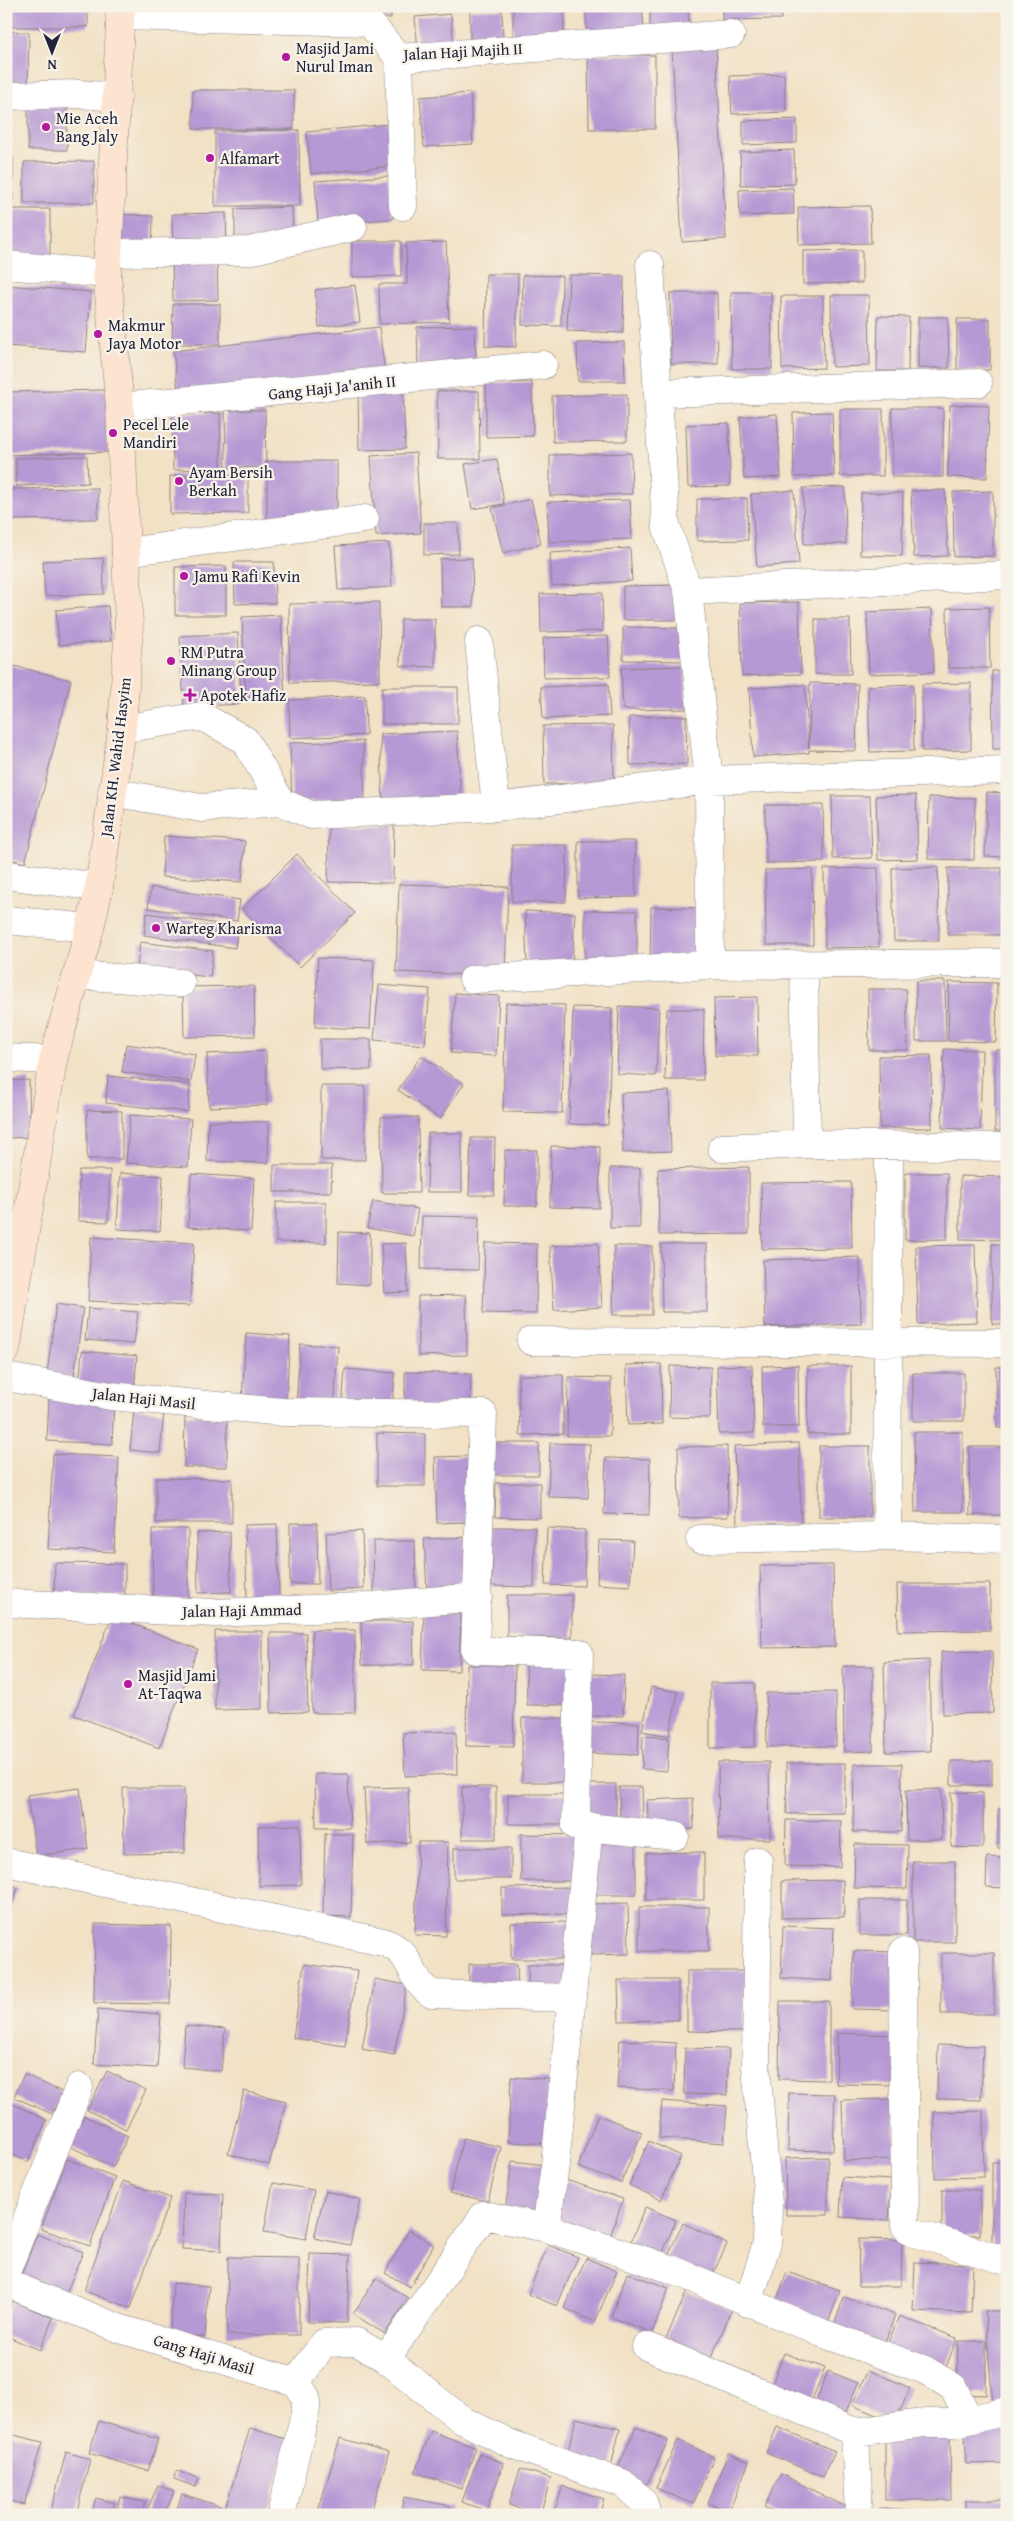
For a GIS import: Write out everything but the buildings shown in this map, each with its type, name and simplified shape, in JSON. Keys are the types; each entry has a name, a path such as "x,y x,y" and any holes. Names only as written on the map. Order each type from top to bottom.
{"street":[{"name":"Jalan Haji Majih II","path":"120,11 368,22 399,58 731,34"},
{"name":"Jalan KH. Wahid Hasyim","path":"6,1350 53,1060 90,928 99,887 122,729 129,626 120,407 108,264 120,11"},
{"path":"399,58 403,206"},
{"path":"6,96 80,94 117,97"},
{"path":"6,266 108,264 249,251 353,228"},
{"path":"650,265 666,525 688,591 709,780 710,965"},
{"name":"Gang Haji Ja'anih II","path":"120,407 543,365"},
{"path":"659,393 978,383"},
{"path":"126,552 365,519"},
{"path":"688,591 1007,576"},
{"path":"479,641 496,807"},
{"path":"122,729 202,716 245,740 281,802"},
{"path":"112,792 202,808 281,802 311,815 496,807 709,780 1007,770"},
{"path":"6,875 99,887"},
{"path":"6,920 90,928"},
{"path":"473,979 710,965 1007,963"},
{"path":"804,965 807,1144"},
{"path":"77,975 181,983"},
{"path":"6,1058 53,1060"},
{"path":"722,1148 807,1144 1007,1147"},
{"path":"887,1536 889,1146"},
{"path":"531,1341 889,1341 1007,1343"},
{"name":"Jalan Haji Masil","path":"6,1377 111,1396 283,1412 483,1414 478,1596"},
{"path":"700,1538 887,1536 1007,1539"},
{"path":"478,1596 475,1650 579,1653 576,1826 675,1836"},
{"name":"Jalan Haji Ammad","path":"6,1603 214,1612 360,1607 478,1596"},
{"path":"546,2228 590,1826"},
{"path":"748,2303 767,2243 768,2203 756,2066 758,1861"},
{"path":"6,1862 383,1942 401,1950 424,1989 432,1994 572,1998"},
{"path":"903,1952 904,2226 909,2231 1007,2261"},
{"path":"6,2272 80,2087"},
{"path":"386,2359 484,2215 546,2228 671,2269 748,2303 925,2370 952,2387 968,2420"},
{"name":"Gang Haji Masil","path":"6,2283 121,2329 296,2382"},
{"path":"281,2515 306,2409 306,2397 296,2382 324,2343 357,2342 386,2359 462,2420 511,2444 622,2483 643,2501 648,2515"},
{"path":"646,2346 855,2432 968,2420 1007,2411"},
{"path":"855,2432 859,2515"}],"place":[{"name":"Masjid Jami Nurul Iman","path":"286,57"},
{"name":"Mie Aceh Bang Jaly","path":"46,127"},
{"name":"Alfamart","path":"210,158"},
{"name":"Makmur Jaya Motor","path":"98,334"},
{"name":"Pecel Lele Mandiri","path":"113,433"},
{"name":"Ayam Bersih Berkah","path":"179,481"},
{"name":"Jamu Rafi Kevin","path":"184,576"},
{"name":"RM Putra Minang Group","path":"171,661"},
{"name":"Apotek Hafiz","path":"190,695"},
{"name":"Warteg Kharisma","path":"156,928"},
{"name":"Masjid Jami At-Taqwa","path":"128,1684"}]}
